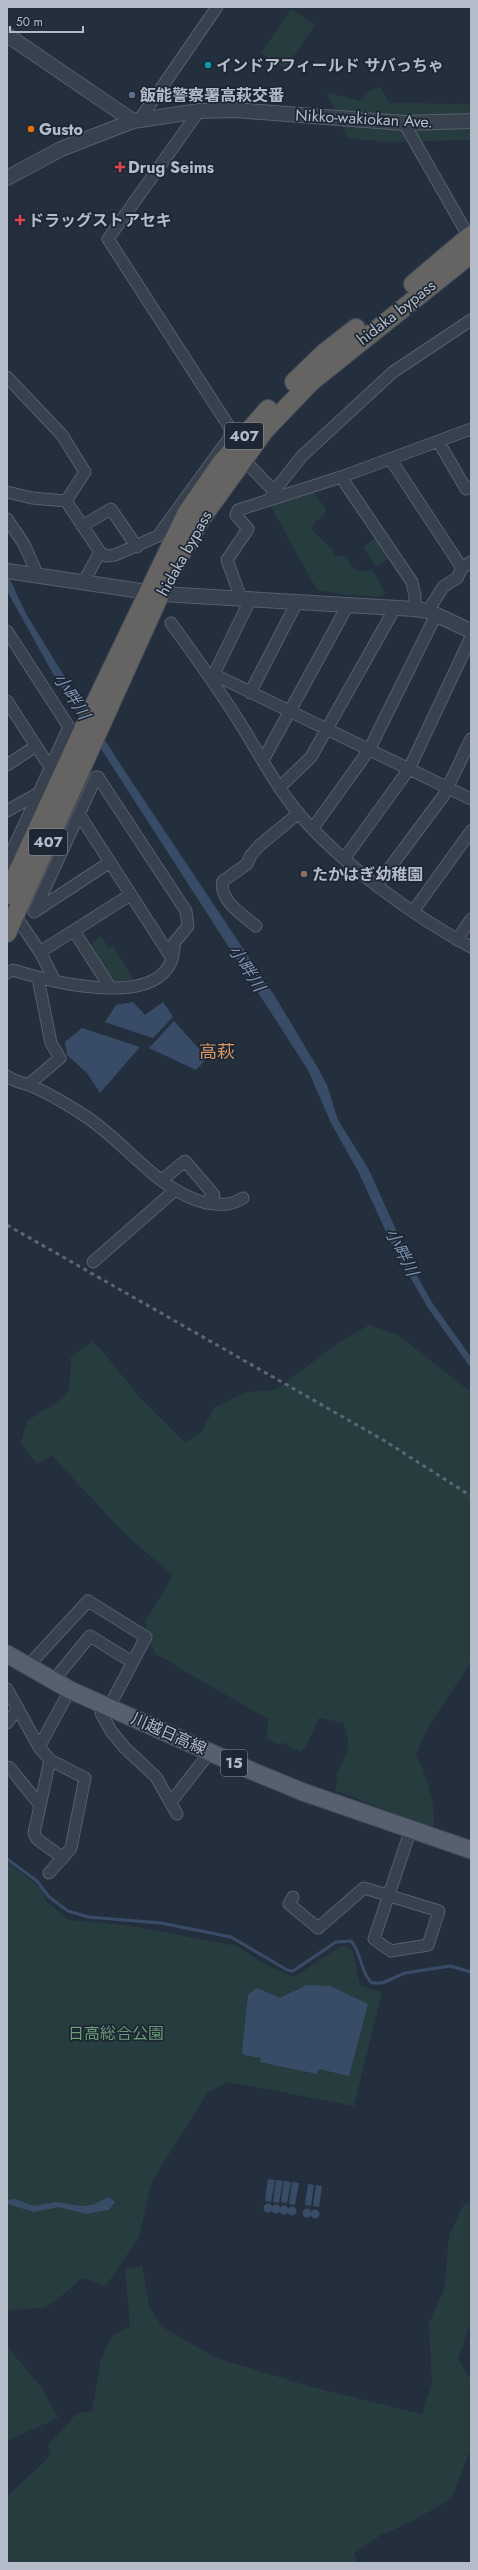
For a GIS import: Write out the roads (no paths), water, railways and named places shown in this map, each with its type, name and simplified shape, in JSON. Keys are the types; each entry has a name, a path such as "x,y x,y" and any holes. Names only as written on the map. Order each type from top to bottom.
{"highway":[{"name":"hidaka bypass","path":"7,895 97,699 155,592 201,519 243,459 265,430 310,382 470,242"},
{"name":"hidaka bypass","path":"7,933 11,910 90,751 187,512 220,464 258,419 324,353 470,242"}],"main road":[{"name":"川越日高線","path":"7,1654 26,1667 70,1690 303,1792 411,1828 471,1850"}],"street":[{"path":"7,35 137,120 217,7"},
{"name":"Nikko-wakiokan Ave.","path":"7,178 61,149 137,120 199,111 235,110 404,123 471,121"},
{"path":"66,501 100,552 106,556 115,555 137,547 164,531 230,437 230,428 108,239 199,111"},
{"path":"404,123 470,242"},
{"path":"271,496 302,456 392,372 471,320"},
{"path":"7,376 62,435 85,472 66,501"},
{"path":"246,598 227,560 248,529 236,515 238,510 271,496 341,477 391,460 471,429"},
{"path":"438,441 466,490 471,487"},
{"path":"243,459 271,496"},
{"path":"313,828 369,750 426,612 443,587 457,578 466,565 391,460"},
{"path":"341,477 412,582 416,596 426,612"},
{"path":"7,492 32,498 66,501"},
{"path":"82,526 111,509 137,547"},
{"path":"7,519 24,544 38,576"},
{"path":"83,583 100,552"},
{"path":"7,571 83,583 155,592 395,608 426,612 471,632"},
{"path":"212,676 246,598"},
{"path":"250,693 297,602"},
{"path":"263,760 348,605"},
{"path":"280,787 311,757 328,730 395,608"},
{"path":"171,623 212,676 280,787 299,813 344,859 377,885 457,940 471,947"},
{"path":"7,631 69,727 7,862"},
{"path":"344,859 408,769 471,637"},
{"path":"212,676 471,799"},
{"path":"7,701 11,717 36,746 50,767"},
{"path":"377,885 448,787 471,739"},
{"path":"7,765 36,746"},
{"path":"7,973 13,970 38,978 110,988 133,988 159,977 171,957 174,943 188,926 186,911 98,777 96,777 34,912 110,862"},
{"path":"7,811 37,794"},
{"path":"256,926 230,903 223,890 223,881 247,864 251,855 260,845 299,813"},
{"path":"79,814 171,957"},
{"path":"414,910 471,831"},
{"path":"40,952 130,895"},
{"path":"11,910 40,952 55,981"},
{"path":"457,940 471,919"},
{"path":"74,931 110,988"},
{"path":"28,1085 60,1058 51,1043 38,978"},
{"path":"7,1076 15,1082 28,1085 88,1118 162,1180 175,1190 193,1200 224,1206 233,1204 243,1198"},
{"path":"162,1180 185,1161 214,1195 206,1203"},
{"path":"93,1262 175,1190"},
{"path":"26,1667 88,1601 146,1637 101,1713 111,1731 124,1748 156,1777 177,1814"},
{"path":"52,1681 90,1636 132,1662"},
{"path":"7,1689 39,1747 50,1760 85,1778 71,1848 49,1873"},
{"path":"39,1747 70,1690"},
{"path":"7,1723 18,1708"},
{"path":"171,1802 210,1752"},
{"path":"50,1760 34,1833 37,1839 63,1858"},
{"path":"7,1767 10,1768 40,1805"},
{"path":"293,1897 289,1904 318,1928 364,1888 388,1895 439,1911 428,1945 391,1951 374,1939 388,1895 411,1828"}],"water":[{"name":"小畔川","path":"7,573 26,614 63,674 124,770 276,998 319,1070 327,1085 338,1120 368,1168 417,1276 433,1304 471,1357 471,1368 428,1308 393,1247 359,1173 331,1123 308,1070 56,679 7,591"},
{"path":"133,1002 145,1015 163,1002 173,1017 153,1038 105,1022 116,1005"},
{"path":"174,1021 207,1058 196,1070 149,1048"},
{"path":"82,1028 140,1047 100,1093 87,1073 67,1055 65,1042"},
{"path":"307,1985 330,1986 368,2004 349,2076 319,2069 317,2074 260,2062 261,2058 244,2055 242,2052 248,1995 257,1988 280,1998"},
{"path":"268,2179 275,2180 271,2202 265,2201"},
{"path":"276,2180 283,2181 279,2203 273,2202"},
{"path":"284,2181 291,2182 287,2203 281,2202"},
{"path":"292,2182 299,2183 295,2205 289,2204"},
{"path":"308,2184 314,2185 311,2206 305,2205"},
{"path":"316,2185 322,2186 319,2207 313,2206"},
{"path":"109,2197 115,2202 109,2210 86,2214 59,2207 34,2212 7,2204 7,2200 15,2199 34,2206 56,2202 82,2206 92,2205"},
{"path":"268,2203 273,2208 268,2213 263,2208"},
{"path":"276,2204 281,2209 276,2214 271,2209"},
{"path":"284,2205 289,2210 284,2215 279,2210"},
{"path":"292,2206 297,2211 292,2216 287,2211"},
{"path":"307,2208 312,2213 307,2218 302,2213"},
{"path":"315,2209 320,2214 315,2219 310,2214"}],"waterway":[{"path":"7,1859 37,1881 49,1897 68,1911 88,1917 161,1923 231,1937 287,1970 293,1971 336,1942 351,1941 355,1946 365,1973 372,1983 382,1983 405,1973 450,1966 471,1972"}],"railway":[{"path":"7,1225 385,1441 471,1496"}],"place":[{"name":"インドアフィールド サバっちゃ","path":"208,65"},
{"name":"飯能警察署高萩交番","path":"132,95"},
{"name":"Gusto","path":"31,129"},
{"name":"Drug Seims","path":"120,167"},
{"name":"ドラッグストアセキ","path":"20,220"},
{"name":"たかはぎ幼稚園","path":"304,874"}],"district":[{"name":"高萩","path":"217,1052"}],"park label":[{"name":"日高総合公園","path":"116,2033"}]}
